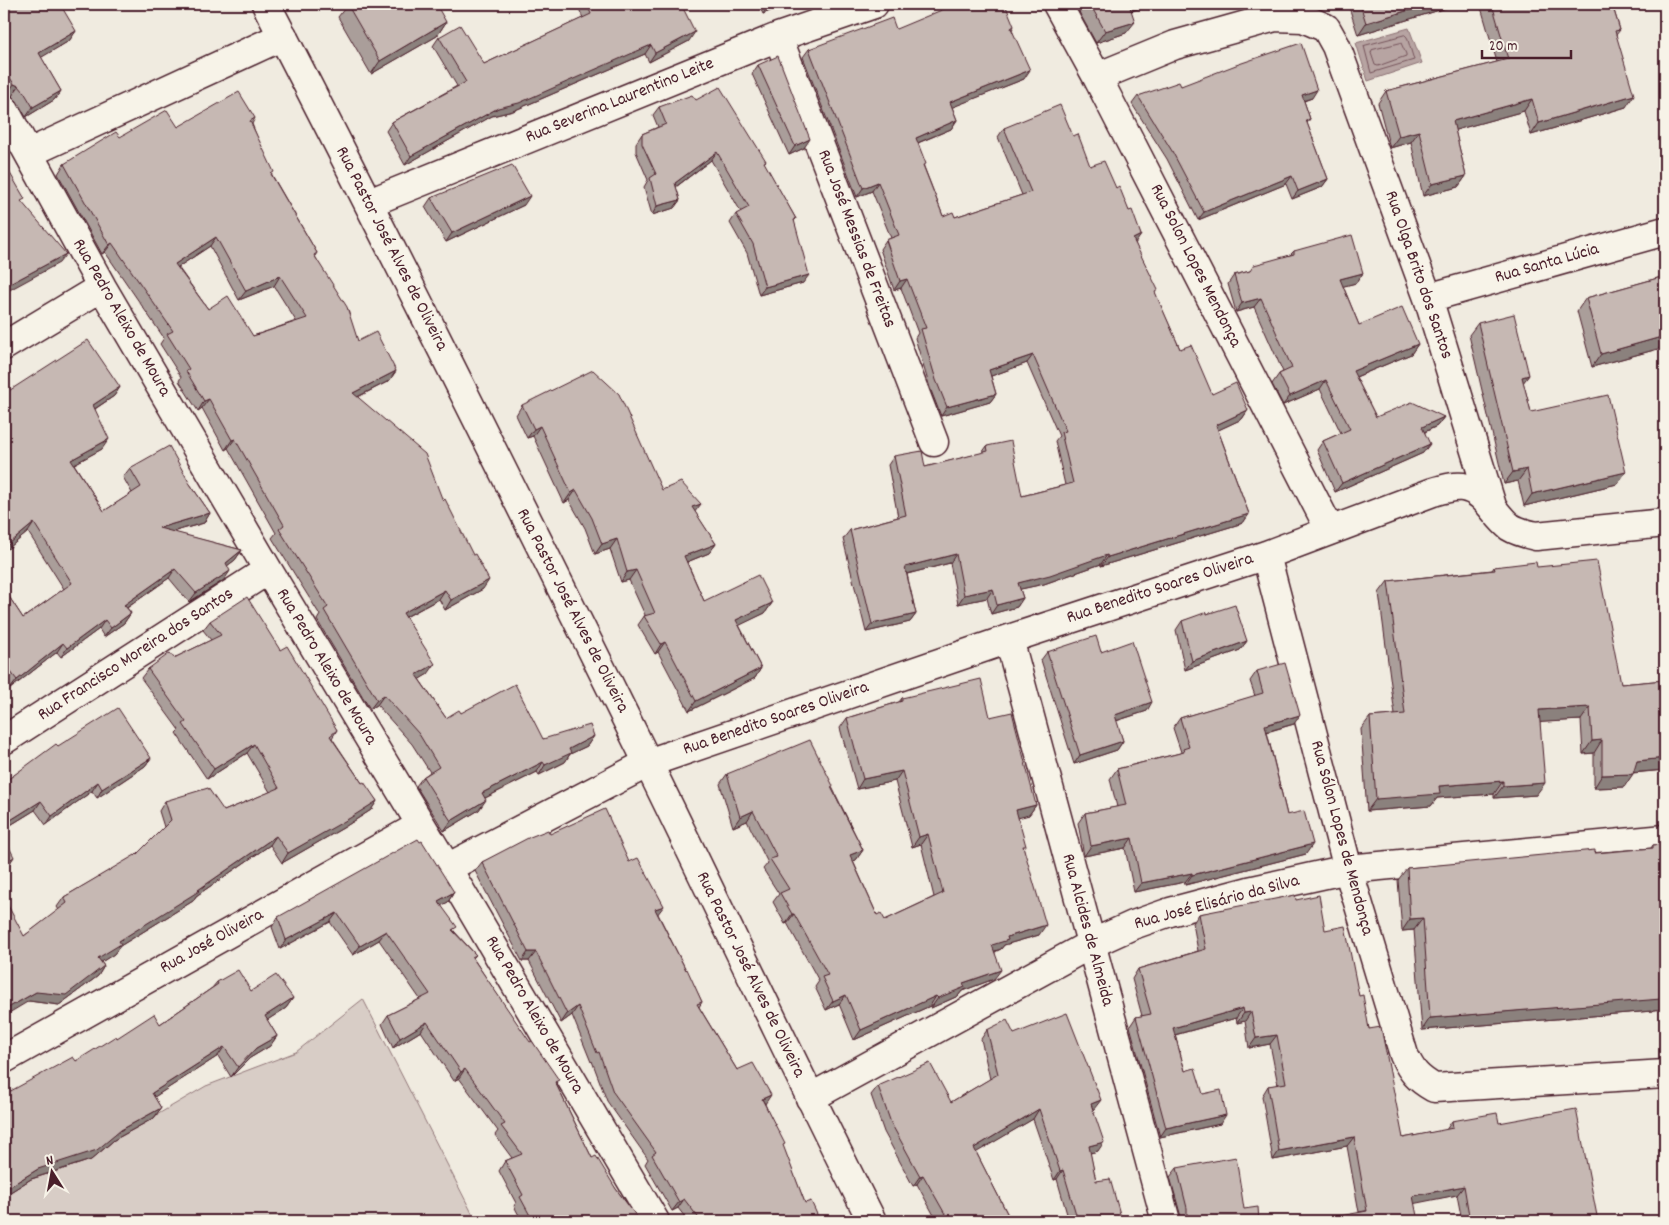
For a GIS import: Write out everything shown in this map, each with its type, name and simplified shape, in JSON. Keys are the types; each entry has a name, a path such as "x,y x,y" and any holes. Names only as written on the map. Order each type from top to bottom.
{"street":[{"name":"Rua Pastor José Alves de Oliveira","path":"266,4 369,203 648,763 810,1098 872,1221"},
{"name":"Rua Severina Laurentino Leite","path":"369,203 778,37 870,4"},
{"name":"Rua Solon Lopes Mendonça","path":"1057,4 1097,77 1330,530"},
{"name":"Rua Olga Brito dos Santos","path":"1097,77 1175,46 1275,17 1304,18 1326,28 1336,46 1428,298 1492,506"},
{"path":"29,153 283,36"},
{"name":"Rua José Messias de Freitas","path":"778,37 934,442"},
{"name":"Rua Pedro Aleixo de Moura","path":"4,109 102,287 655,1221"},
{"name":"Rua Santa Lúcia","path":"1428,298 1665,231"},
{"path":"4,346 102,287"},
{"name":"Rua Benedito Soares Oliveira","path":"447,868 648,763 1009,638 1266,555 1433,492 1452,487 1474,491 1492,506 1512,528 1522,533 1536,536 1665,523"},
{"name":"Rua Sólon Lopes de Mendonça","path":"1266,555 1348,868 1404,1055 1412,1070 1421,1080 1434,1088 1665,1074"},
{"name":"Rua Francisco Moreira dos Santos","path":"4,740 268,570"},
{"name":"Rua Alcides de Almeida","path":"1009,638 1166,1221"},
{"name":"Rua José Oliveira","path":"4,1059 421,825"},
{"name":"Rua José Elisário da Silva","path":"810,1098 1091,944 1133,925 1170,912 1348,868 1665,839"}],"shaded area":[{"path":"363,999 476,1221 4,1221 4,1195 31,1179 82,1163 99,1153 114,1140 206,1086 296,1052"}],"water":[{"path":"1409,28 1422,63 1368,81 1356,43"}],"building":[{"path":"4,4 60,4 76,31 39,53 61,91 33,107 24,92 19,86 14,84 4,68"},
{"path":"347,4 418,4 420,6 423,4 436,4 446,22 380,61"},
{"path":"587,4 630,4 632,8 641,4 681,4 695,32 655,53 651,45 519,103 498,108 411,156 392,122 466,82 439,37 460,25 484,64 591,14"},
{"path":"956,4 1005,4 1014,26 1011,28 1030,70 950,102 957,120 916,138 926,164 923,165 943,216 953,212 955,217 1031,192 1004,128 1060,105 1073,136 1078,134 1090,166 1104,161 1116,188 1119,186 1129,211 1132,210 1141,235 1133,239 1158,290 1155,292 1180,349 1191,345 1212,394 1236,383 1248,410 1216,425 1249,514 1018,583 1023,598 997,605 993,589 964,595 956,554 905,567 916,614 872,624 850,530 906,515 894,456 922,451 925,467 988,451 987,446 1011,441 1022,496 1073,483 1061,432 1066,431 1033,355 989,370 996,394 947,407 936,380 921,329 926,328 907,279 900,281 886,240 899,235 878,182 863,188 809,49 892,18 896,29"},
{"path":"1090,4 1129,4 1135,22 1105,31"},
{"path":"1360,4 1429,4 1366,23"},
{"path":"1492,4 1612,4 1620,30 1615,31 1634,95 1539,123 1532,99 1453,121 1466,176 1432,184 1419,131 1399,136 1386,91 1508,59"},
{"path":"1301,43 1317,90 1302,95 1310,119 1306,120 1328,179 1298,191 1292,176 1204,212 1172,151 1138,96 1179,82 1181,86"},
{"path":"778,56 810,139 795,146 758,65"},
{"path":"720,87 766,161 764,162 796,219 794,220 809,275 765,287 753,244 736,214 749,207 717,152 675,183 680,200 657,206 650,178 656,174 642,144 642,134 666,124 659,107 692,95 696,100"},
{"path":"239,92 255,118 250,121 274,172 271,174 317,253 314,255 347,307 358,341 376,332 396,371 353,393 425,454 443,501 445,499 473,555 475,554 489,580 451,600 445,590 403,613 435,664 416,675 446,718 459,710 461,713 515,684 543,739 590,725 594,736 569,749 571,753 545,765 543,762 482,793 486,800 451,821 423,777 439,767 419,734 384,695 377,700 324,610 328,607 279,529 284,525 235,439 232,440 209,399 204,401 186,371 189,369 167,334 173,331 112,243 109,245 64,164 116,132 120,137 167,110 178,127","holes":["216,237 246,291 280,276 307,318 253,336 228,296 208,309 175,264"]},
{"path":"4,163 25,199 21,201 66,254 4,287"},
{"path":"512,165 530,196 452,233 431,198"},
{"path":"1352,235 1363,273 1340,279 1359,325 1402,307 1418,344 1353,371 1376,417 1412,402 1444,417 1422,427 1430,444 1342,483 1323,441 1350,429 1326,380 1290,396 1279,374 1292,368 1261,298 1242,303 1234,275 1250,271 1254,265 1294,254 1294,251"},
{"path":"1665,276 1665,336 1601,354 1586,298"},
{"path":"1514,314 1529,375 1522,377 1531,412 1608,395 1626,472 1532,494 1527,469 1513,472 1478,323"},
{"path":"88,340 120,387 93,405 109,439 71,460 104,511 141,487 130,468 169,446 190,484 210,513 159,528 242,550 226,563 230,571 196,593 175,569 124,605 131,613 111,628 105,620 67,648 63,643 17,680 4,663 4,589 23,618 72,583 34,523 4,548 4,394"},
{"path":"593,370 619,394 662,490 681,482 701,504 692,507 716,544 684,556 704,601 758,575 772,603 736,620 761,668 696,701 665,642 661,644 644,616 655,613 636,570 627,572 617,539 602,544 592,518 576,490 571,493 540,426 534,429 522,405"},
{"path":"1597,561 1621,684 1665,680 1665,758 1637,761 1633,774 1602,775 1602,740 1592,741 1590,707 1539,710 1545,783 1503,786 1503,781 1439,786 1440,794 1376,799 1370,717 1405,714 1388,581 1495,570 1494,567 1536,562 1537,567"},
{"path":"247,597 280,650 287,646 337,730 330,736 362,783 364,782 377,801 288,853 276,836 199,891 119,941 121,944 98,958 104,966 66,995 36,992 4,1010 4,898 24,936 67,903 64,897 135,856 171,820 165,801 208,788 224,811 279,788 254,744 214,769 183,724 186,722 148,669 170,653 174,658 221,635 210,621"},
{"path":"1235,605 1247,641 1192,661 1182,621"},
{"path":"1096,636 1101,652 1132,641 1152,702 1115,715 1123,741 1080,755 1047,652"},
{"path":"1285,663 1300,715 1265,725 1287,815 1304,811 1313,844 1192,875 1192,873 1141,883 1132,838 1091,846 1085,813 1126,805 1117,769 1184,752 1183,749 1189,747 1180,718 1263,693 1257,671"},
{"path":"981,679 990,717 1012,712 1036,805 1016,810 1026,846 1023,846 1046,925 1007,937 1008,940 992,945 1001,970 963,983 965,987 938,998 936,996 861,1030 846,995 833,1001 822,977 828,975 780,893 789,889 770,859 777,857 753,811 740,817 727,774 810,740 863,850 850,855 877,915 881,913 885,920 943,893 928,834 919,837 902,771 863,779 847,718 902,701 902,698"},
{"path":"118,708 151,758 102,789 98,782 52,816 41,801 9,821 4,813 4,782 56,744 58,746"},
{"path":"605,809 629,862 638,858 664,906 655,909 702,1002 697,1004 737,1070 753,1063 771,1095 762,1099 785,1144 783,1145 805,1203 811,1201 820,1221 701,1221 684,1199 679,1202 652,1155 656,1152 613,1092 599,1052 597,1053 578,1006 567,1014 536,952 528,952 482,862 530,837 548,830 550,834"},
{"path":"418,839 420,842 422,841 454,892 438,901 457,927 452,930 476,955 472,957 530,1042 532,1041 559,1080 555,1082 592,1158 596,1156 616,1189 640,1221 552,1221 550,1216 541,1221 533,1221 520,1197 523,1195 505,1161 522,1154 501,1126 505,1124 465,1069 461,1072 427,1022 400,1038 388,1015 430,994 386,931 360,946 337,913 286,940 278,917"},
{"path":"1665,844 1665,998 1430,1018 1423,918 1410,919 1407,868 1595,850 1595,853 1653,848 1653,845"},
{"path":"9,847 14,857 4,863 4,849"},
{"path":"1295,895 1296,900 1319,895 1325,930 1345,926 1359,996 1363,995 1369,1029 1381,1027 1403,1138 1453,1128 1452,1121 1497,1113 1499,1123 1576,1109 1598,1221 1470,1221 1464,1186 1413,1196 1418,1221 1313,1221 1367,1211 1354,1137 1279,1151 1268,1086 1286,1083 1277,1035 1256,1038 1251,1012 1244,1013 1243,1008 1173,1028 1185,1071 1195,1068 1203,1094 1221,1090 1226,1115 1166,1128 1136,1017 1151,1014 1138,969 1206,949 1199,914"},
{"path":"238,970 251,991 276,975 293,998 265,1016 277,1036 256,1048 238,1067 224,1047 152,1093 161,1108 121,1130 97,1150 38,1169 4,1190 4,1096 7,1093 73,1057 76,1061 154,1014 160,1024 218,984 217,982"},
{"path":"1067,1013 1101,1100 1091,1104 1104,1142 1089,1146 1096,1181 1110,1179 1122,1221 1078,1221 1063,1170 1060,1171 1039,1109 974,1148 1011,1221 949,1221 923,1175 920,1176 891,1123 878,1086 930,1063 951,1102 998,1074 987,1030 1007,1020 1014,1034"},
{"path":"1236,1157 1244,1209 1258,1207 1259,1221 1183,1221 1187,1216 1187,1208 1177,1168"}]}
